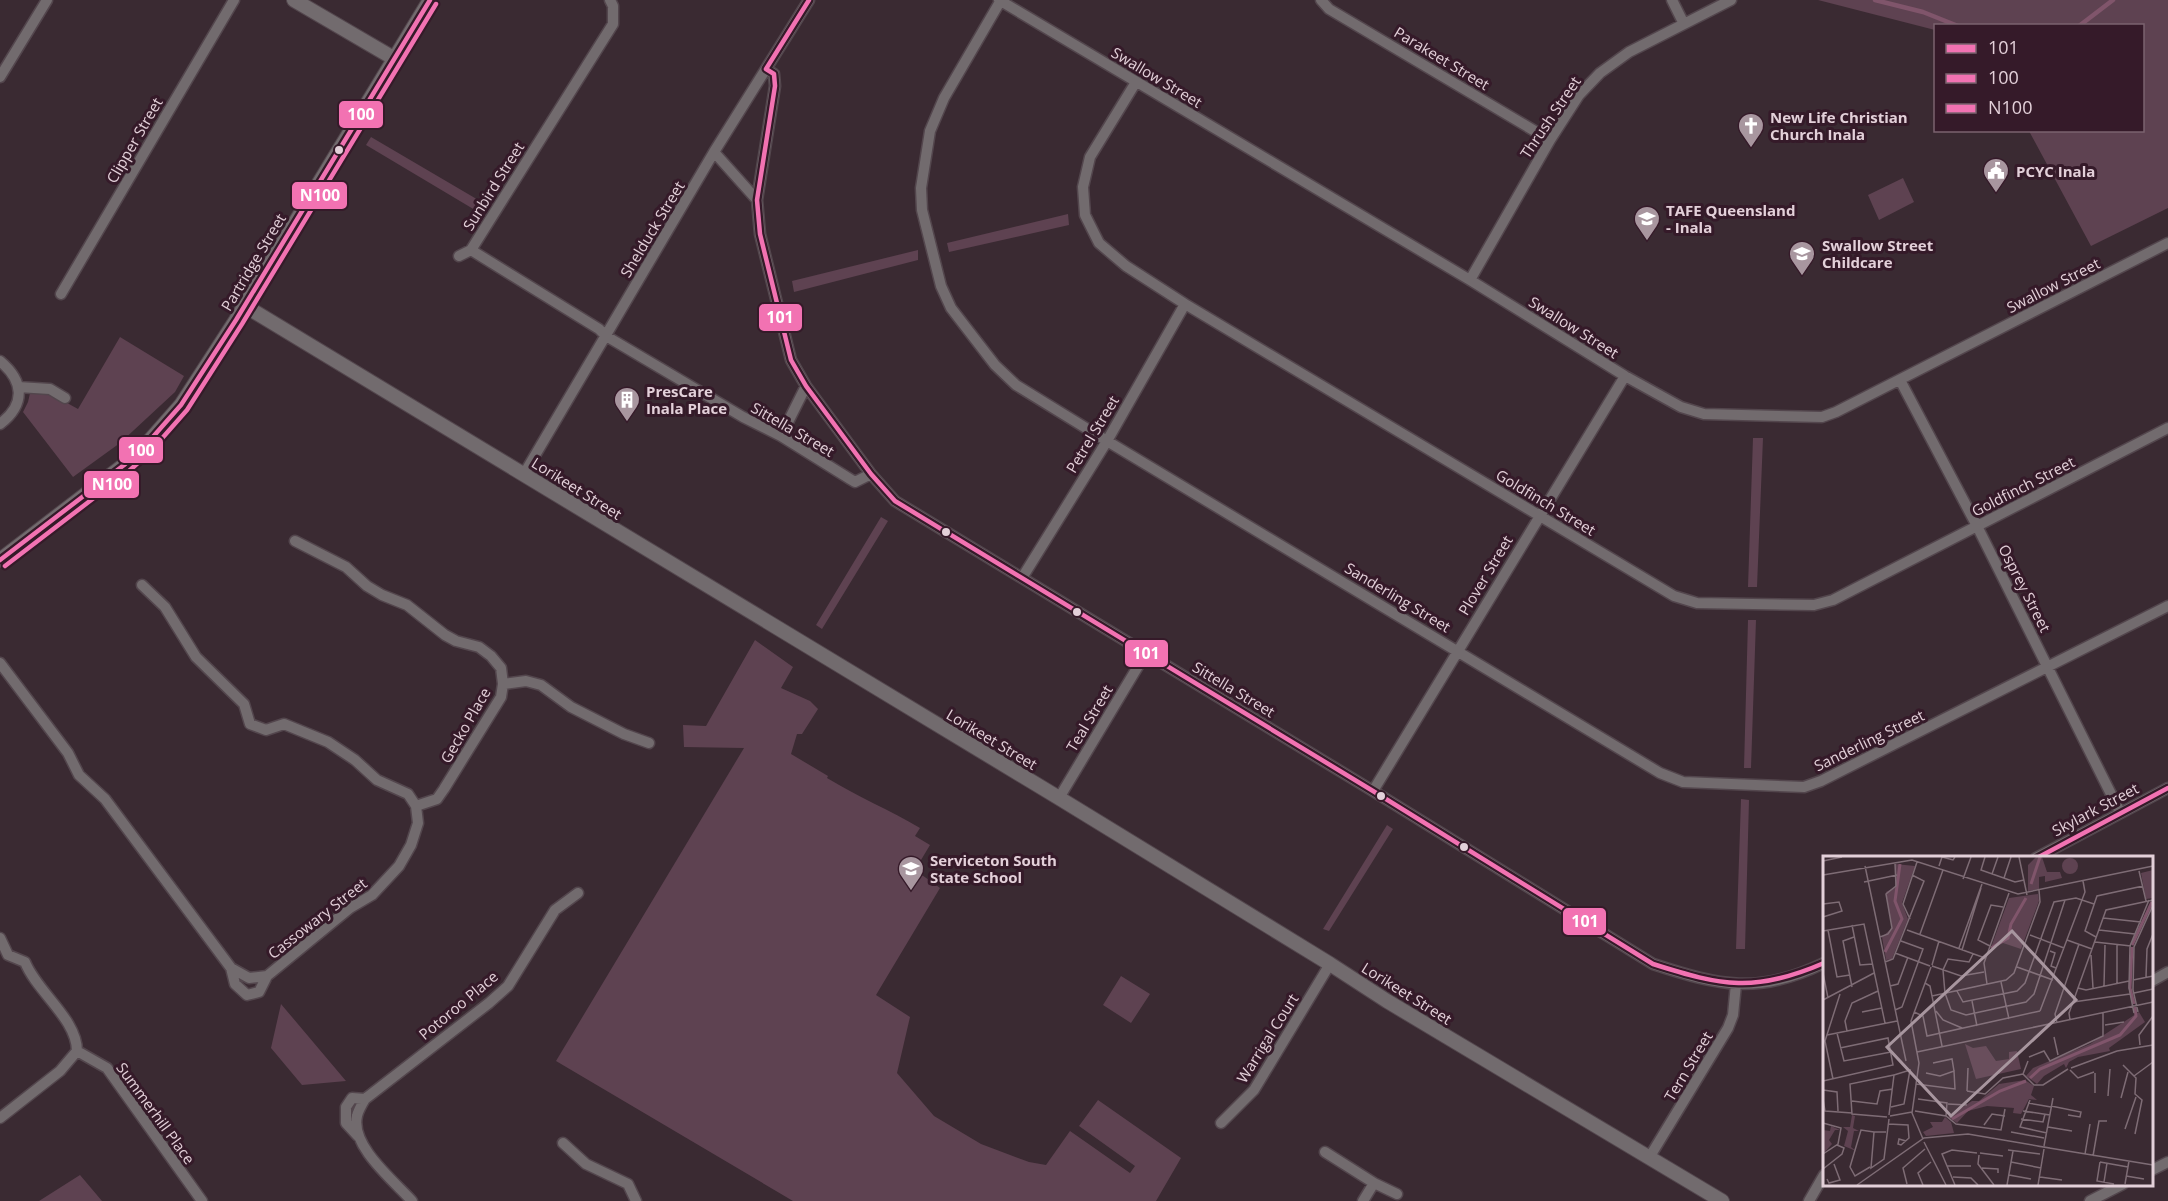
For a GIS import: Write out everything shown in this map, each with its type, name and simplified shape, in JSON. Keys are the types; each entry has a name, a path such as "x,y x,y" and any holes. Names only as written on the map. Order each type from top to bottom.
{"street":[{"path":"0,76 47,0"},
{"name":"Clipper Street","path":"61,294 234,0"},
{"path":"294,0 395,59"},
{"name":"Partridge Street","path":"0,560 124,465 144,447 195,386 430,0"},
{"name":"Sunbird Street","path":"606,336 599,329 471,250 613,24 613,6 610,0"},
{"name":"Shelduck Street","path":"524,474 714,152 809,0"},
{"name":"Swallow Street","path":"1000,0 1470,280 1625,376 1681,407 1704,414 1822,417 1900,380 2168,243"},
{"name":"Sanderling Street","path":"1000,0 944,98 930,131 921,188 922,210 941,286 951,308 995,365 1016,385 1107,441 1660,773 1683,782 1804,787 1821,782 2168,606"},
{"name":"Parakeet Street","path":"1321,0 1329,9 1550,140"},
{"path":"1671,0 1684,24"},
{"name":"Thrush Street","path":"1470,280 1550,140 1579,95 1600,73 1629,52 1731,0"},
{"path":"766,69 774,74 775,86 757,200 760,234 791,360 806,386 871,474"},
{"name":"Goldfinch Street","path":"1136,82 1090,157 1083,187 1084,215 1099,243 1126,266 1185,304 1674,596 1697,603 1814,605 1833,600 2168,428"},
{"path":"714,152 757,200"},
{"path":"459,256 471,250"},
{"name":"Petrel Street","path":"1022,578 1107,441 1185,304"},
{"name":"Lorikeet Street","path":"245,306 1059,798 1387,1001 1722,1201"},
{"name":"Sittella Street","path":"606,336 743,417 781,436 855,482 871,474 900,505 1373,791 1653,964 1698,979 1736,984"},
{"path":"0,361 13,373 19,396 16,407 0,424"},
{"name":"Plover Street","path":"1373,791 1625,376"},
{"name":"Osprey Street","path":"1900,380 1977,526 2121,812"},
{"path":"781,436 806,386"},
{"path":"18,387 50,389 65,398"},
{"name":"Gecko Place","path":"295,541 346,567 382,596 407,605 445,635 479,647 501,668 503,684 501,697 437,799 416,806"},
{"path":"142,585 165,607 196,657 244,704 250,724 266,730 284,724 328,742 355,760 377,780 408,794 416,806"},
{"name":"Teal Street","path":"1059,798 1146,653"},
{"path":"0,663 69,753 79,775 105,799 231,968 235,984 247,995 259,992 267,976"},
{"path":"503,684 525,681 541,685 571,707 624,734 649,743"},
{"name":"Skylark Street","path":"2039,856 2168,788"},
{"name":"Cassowary Street","path":"231,968 249,978 267,976 350,908 372,895 399,866 411,845 418,823 416,806"},
{"name":"Potoroo Place","path":"412,1201 369,1156 358,1136 356,1117 365,1099 508,986 555,910 578,892"},
{"path":"0,938 8,955 26,962 30,974 68,1023 77,1042 77,1051 60,1071 0,1118"},
{"name":"Warrigal Court","path":"1221,1123 1254,1090 1330,964"},
{"path":"1736,984 1769,983 1798,976 1823,964"},
{"path":"2153,980 2168,972"},
{"name":"Tern Street","path":"1649,1158 1728,1028 1733,1014 1736,984"},
{"name":"Summerhill Place","path":"77,1051 107,1068 200,1200"},
{"path":"563,1143 586,1164 628,1184 636,1201"},
{"path":"1325,1152 1374,1183 1397,1194"},
{"path":"2153,1169 2168,1162"},
{"path":"1809,1201 1823,1177"},
{"path":"1363,1201 1374,1183"},
{"path":"2091,1201 2121,1186"},
{"path":"2112,1190 2117,1201"}],"shaded area":[{"path":"1818,0 2168,0 2168,208 2091,246 2030,132 2144,132 2144,24 1934,24 1934,30"},
{"path":"371,137 480,201 475,210 366,145"},
{"path":"1903,178 1914,202 1879,220 1868,195"},
{"path":"1068,214 1069,225 949,252 947,243"},
{"path":"918,250 918,260 794,292 792,281"},
{"path":"120,337 184,376 175,392 120,443 73,477 23,412 31,389 49,393 78,409"},
{"path":"1753,438 1763,438 1757,587 1748,587"},
{"path":"881,517 888,521 822,629 816,625"},
{"path":"1748,620 1756,620 1751,768 1744,768"},
{"path":"755,640 793,667 781,688 810,701 818,709 802,734 797,734 791,754 839,785 920,828 915,836 930,845 915,870 940,888 876,995 910,1017 897,1073 934,1116 981,1144 1029,1162 1046,1165 1070,1131 1130,1173 1135,1166 1079,1126 1098,1100 1181,1158 1156,1201 793,1201 556,1061 744,748 684,747 683,725 706,726"},
{"path":"1741,799 1749,800 1745,949 1736,949"},
{"path":"1387,825 1393,829 1329,931 1323,929"},
{"path":"1121,976 1150,994 1131,1023 1103,1005"},
{"path":"281,1004 346,1081 302,1085 271,1048"},
{"path":"80,1175 102,1201 39,1201"}],"waterway":[{"path":"1875,0 1923,12 1953,24"},
{"path":"2082,24 2113,0"}],"transit line":[{"name":"100","path":"0,560 124,465 144,447 181,405 236,320 430,0"},
{"name":"101","path":"766,69 809,0"},
{"name":"N100","path":"5,566 129,471 150,452 187,410 242,324 436,4"},
{"name":"101","path":"766,69 774,74 775,86 757,200 760,234 791,360 806,386 871,474 895,501 1653,964 1699,977 1738,983 1778,979 1823,963"},
{"name":"101","path":"2041,856 2168,788"}],"place":[{"name":"New Life Christian Church Inala","path":"1751,149"},
{"name":"PCYC Inala","path":"1996,194"},
{"name":"TAFE Queensland - Inala","path":"1647,242"},
{"name":"Swallow Street Childcare","path":"1802,277"},
{"name":"PresCare Inala Place","path":"627,423"},
{"name":"Serviceton South State School","path":"911,892"}]}
